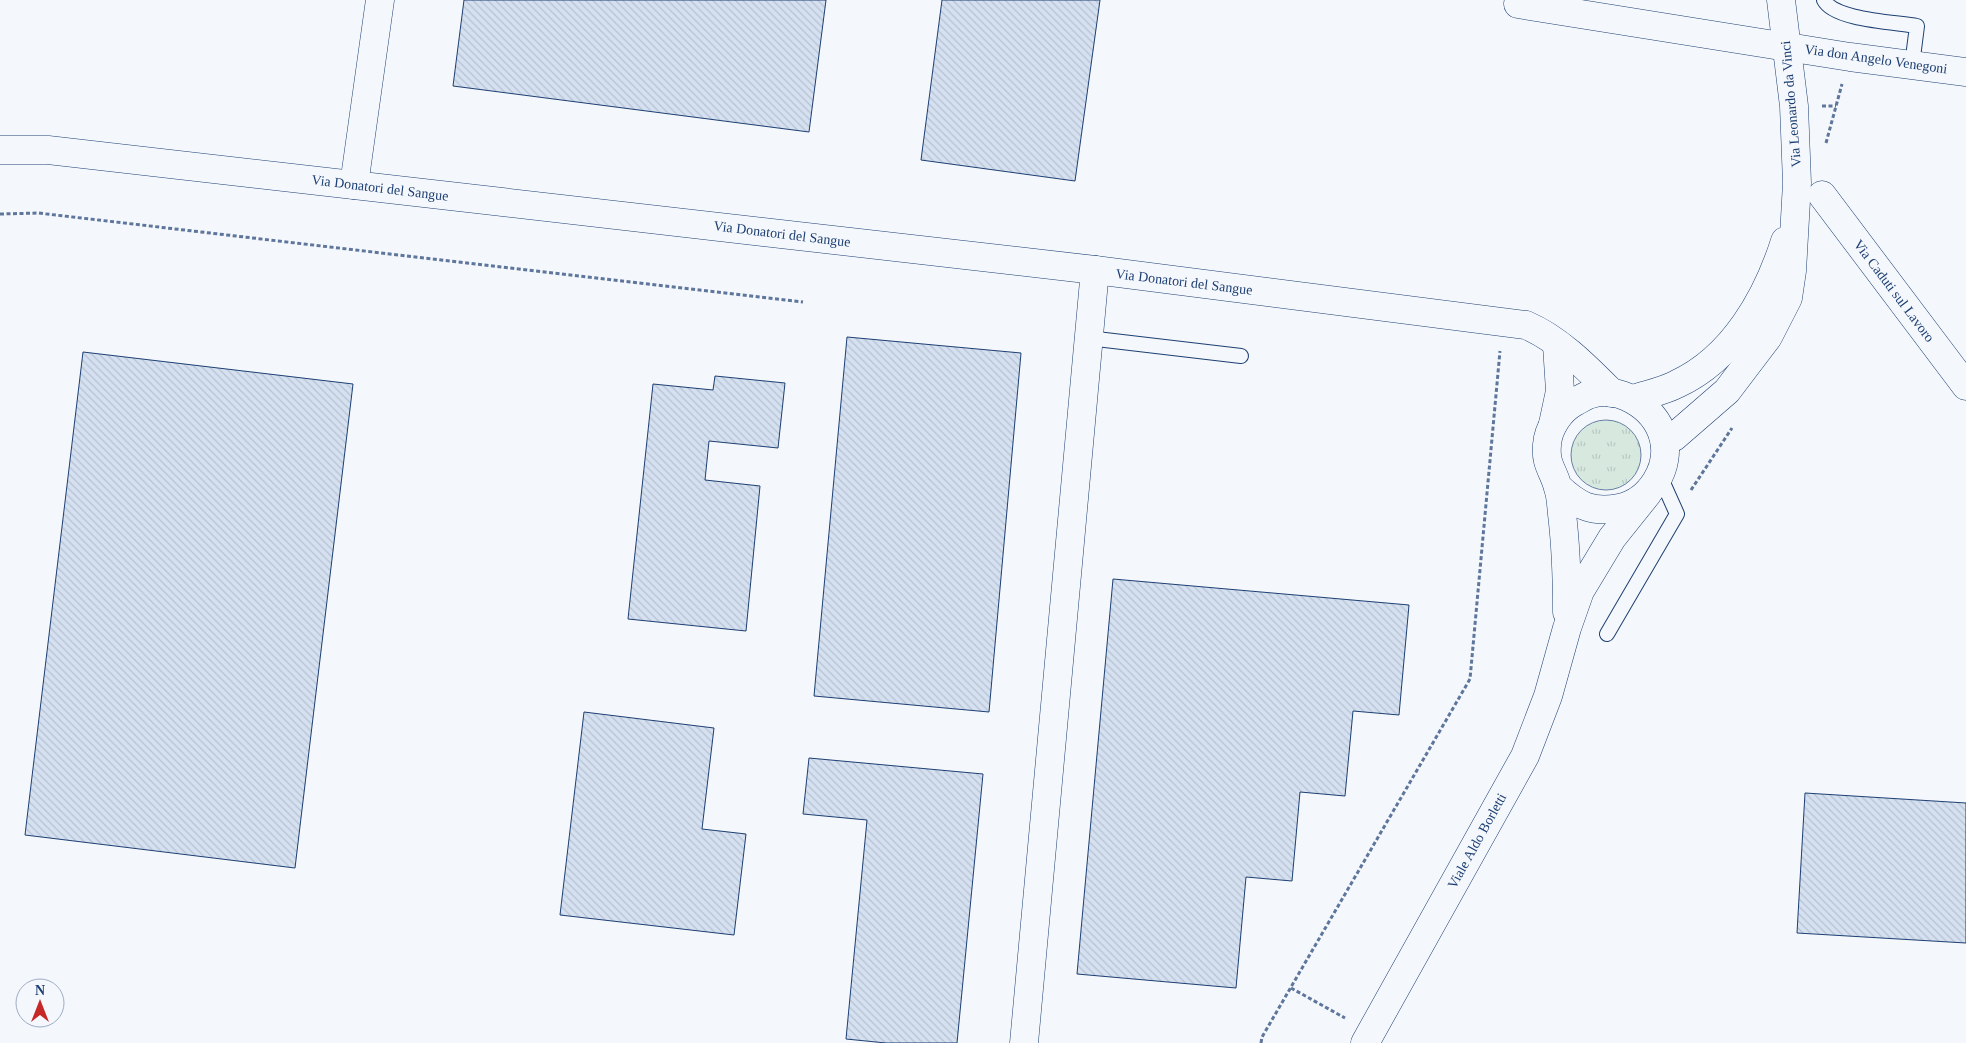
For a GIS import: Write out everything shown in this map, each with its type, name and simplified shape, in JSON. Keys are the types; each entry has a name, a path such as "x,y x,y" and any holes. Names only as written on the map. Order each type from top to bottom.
{"street":[{"path":"354,185 380,0"},
{"name":"Via Leonardo da Vinci","path":"1663,436 1674,438 1727,390 1768,336 1788,298 1797,183 1794,106 1781,0"},
{"name":"Via don Angelo Venegoni","path":"1518,4 1850,57 1966,72"},
{"name":"Via Donatori del Sangue","path":"0,150 48,150 354,185 1095,270 1526,325 1542,332 1622,396"},
{"name":"Via Caduti sul Lavoro","path":"1822,195 1966,386"},
{"name":"Via Leonardo da Vinci","path":"1622,396 1677,384 1699,370 1721,352 1740,332 1760,301 1779,261 1796,209"},
{"path":"1024,1043 1095,270"},
{"path":"1553,424 1568,406 1589,395 1622,396 1650,412 1663,436 1664,458 1654,484 1630,506 1602,511 1574,502 1558,488 1548,465 1547,444 1560,391 1557,345"},
{"name":"Viale Aldo Borletti","path":"1367,1037 1525,756 1548,696 1566,628 1580,592 1612,538 1654,484"},
{"name":"Viale Aldo Borletti","path":"1558,488 1567,572 1566,628"}],"lane":[{"path":"1824,0 1827,6 1845,15 1917,26 1912,65"},
{"path":"1088,338 1241,356"},
{"path":"1607,634 1677,514 1654,484"}],"path":[{"path":"1826,144 1850,57"},
{"path":"0,214 38,213 803,302"},
{"path":"1261,1043 1262,1037 1470,679 1502,322"},
{"path":"1291,988 1367,1037"}],"green space":[{"path":"1606,420 1625,426 1635,436 1641,455 1635,474 1625,484 1606,490 1587,484 1577,474 1571,455 1577,436 1587,426"}],"building":[{"path":"464,0 826,0 809,132 453,86"},
{"path":"942,0 1100,0 1075,181 921,160"},
{"path":"847,337 1021,353 989,712 814,696"},
{"path":"83,352 353,384 295,868 25,835"},
{"path":"715,376 785,383 778,448 709,441 705,480 760,486 746,631 628,619 653,384 713,390"},
{"path":"1113,579 1409,605 1399,715 1353,711 1345,796 1300,792 1292,881 1246,877 1236,988 1077,974"},
{"path":"584,712 714,728 702,829 746,834 734,935 560,915"},
{"path":"809,758 983,774 957,1043 886,1043 846,1039 867,820 803,814"},
{"path":"1805,793 1966,803 1966,943 1797,933"}]}
